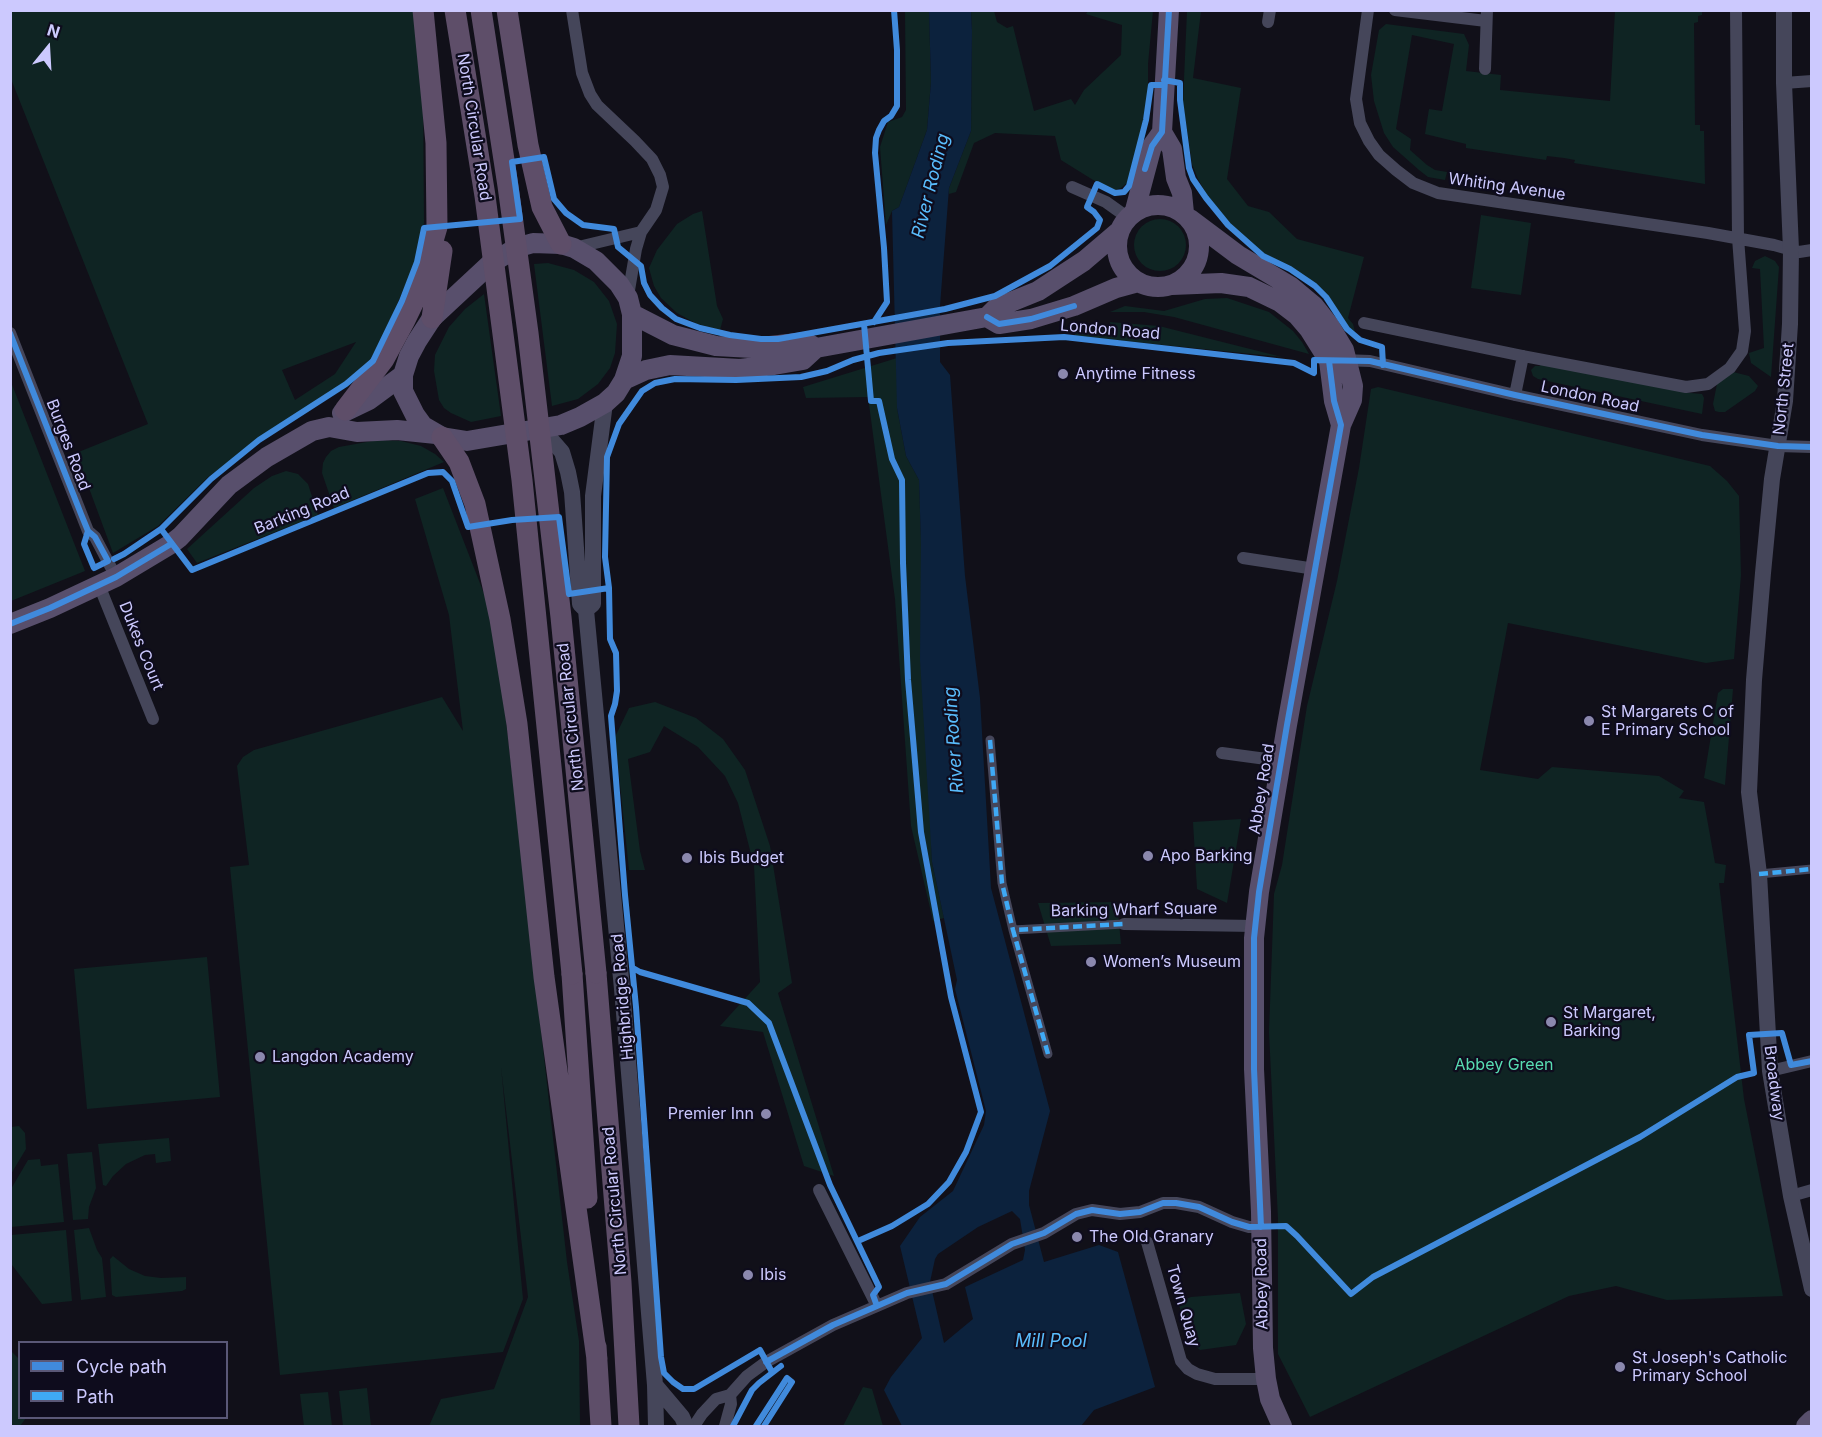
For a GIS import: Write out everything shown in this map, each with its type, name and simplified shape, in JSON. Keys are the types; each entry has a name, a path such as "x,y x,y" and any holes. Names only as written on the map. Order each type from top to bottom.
{"highway":[{"path":"345,410 384,358 405,320 417,295 437,227 436,142 429,52 423,10"},
{"name":"North Circular Road","path":"455,10 487,207 522,480 572,974 601,1426"},
{"name":"North Circular Road","path":"481,10 530,345 561,617 596,973 620,1272 629,1426"},
{"path":"507,10 528,145 542,207 568,246"},
{"path":"432,318 443,242 437,227"},
{"path":"439,436 459,462 472,495 500,619 517,723 544,977 597,1359"}],"main road":[{"path":"1169,10 1162,132 1172,149 1176,178 1187,216 1198,235 1199,256 1189,274 1171,285"},
{"path":"1162,132 1152,146 1127,220 1116,243 1122,265 1138,282 1156,287 1233,284 1258,291 1280,302 1297,315 1338,360"},
{"path":"1127,220 1155,205 1165,206 1187,216 1238,255 1290,286 1314,306 1337,337 1338,360"},
{"name":"London Road","path":"624,380 646,370 670,365 740,369 803,360 816,348 987,317 996,308 1038,291 1084,261 1127,220"},
{"path":"10,624 107,581 180,537 229,485 267,457 312,431 329,427 357,432 397,430 467,441 561,425 604,403 616,393 624,380 632,356 630,306 609,273 596,261 568,246 533,243 516,248 490,264 432,318 417,340 403,375 404,392 423,426 439,436"},
{"name":"London Road","path":"987,317 999,324 1031,319 1138,282"},
{"name":"London Road","path":"630,306 673,335 716,346 752,348 806,342 816,348"},
{"name":"Abbey Road","path":"1282,1426 1272,1405 1266,1379 1261,1305 1261,1227 1254,1069 1255,926 1281,761 1341,426 1352,400 1352,376 1338,360"},
{"path":"329,427 345,410 369,400 403,375"},
{"path":"1806,1426 1812,1420"}],"street":[{"path":"572,10 582,73 590,94 597,105 652,159 663,187 656,210 641,232 633,259 630,306"},
{"name":"Whiting Avenue","path":"1368,10 1356,88 1360,123 1379,155 1413,183 1438,193 1738,238 1799,252 1812,250"},
{"path":"1395,10 1487,16 1485,69"},
{"path":"1364,323 1686,387 1708,384 1736,361 1744,343 1738,238 1736,10"},
{"name":"North Street","path":"1760,874 1749,792 1749,750 1764,563 1786,384 1790,324 1791,250 1784,83 1784,10"},
{"path":"1784,83 1812,81"},
{"path":"1072,187 1106,202 1127,220"},
{"path":"568,246 641,232"},
{"name":"Burges Road","path":"10,333 88,531 95,537 107,581"},
{"path":"1515,395 1523,356"},
{"name":"London Road","path":"1338,360 1370,361 1702,435 1778,446 1812,447"},
{"name":"Highbridge Road","path":"586,610 593,604 592,496 604,403"},
{"name":"Highbridge Road","path":"542,429 562,452 568,472 572,492 580,604 586,610 620,965 655,1385 656,1426"},
{"path":"1243,558 1315,569"},
{"name":"Dukes Court","path":"107,581 153,720"},
{"path":"990,740 1002,883 1047,1053"},
{"path":"1222,753 1281,761"},
{"path":"1760,874 1812,869"},
{"name":"Broadway","path":"1760,874 1770,1071 1791,1196 1812,1289"},
{"name":"Barking Wharf Square","path":"1013,930 1124,924 1255,926"},
{"path":"1770,1071 1812,1061"},
{"path":"819,1190 877,1306"},
{"path":"1791,1196 1812,1190"},
{"path":"694,1426 716,1399 730,1395 747,1376 766,1362 833,1325 907,1293 937,1287 980,1265 1017,1241 1044,1233 1076,1214 1092,1210 1115,1213 1140,1212 1163,1203 1176,1203 1199,1207 1249,1227 1261,1227"},
{"name":"Town Quay","path":"1147,1242 1181,1361 1197,1374 1215,1379 1266,1379"},
{"path":"655,1385 682,1417 686,1426"},
{"path":"725,1426 731,1404 730,1395"}],"green space":[{"path":"11,11 415,11 423,85 424,223 416,260 373,361 346,384 287,421 208,477 158,526 113,553 76,453 148,424 11,79","holes":["356,342 335,374 295,400 282,370"]},
{"path":"905,11 929,11 931,82 927,130 899,207 892,211 886,225 880,147 888,122 902,117 906,110"},
{"path":"971,11 994,11 997,22 1007,28 1013,26 1034,111 1071,99 1075,105 1084,90 1121,55 1122,25 1086,14 1088,11 1153,11 1148,91 1128,182 1112,191 1061,160 1055,136 995,133 974,143 956,192 949,194 949,188 971,131"},
{"path":"1187,11 1201,11 1193,78 1241,88 1227,179 1248,206 1269,212 1297,239 1364,257 1348,318 1355,332 1349,327 1328,296 1305,276 1263,253 1230,224 1207,195 1198,179 1192,164 1183,102"},
{"path":"1615,11 1702,11 1702,15 1698,16 1698,22 1694,23 1695,125 1700,125 1700,131 1704,131 1705,184 1574,163 1575,160 1564,158 1547,156 1546,160 1466,148 1466,144 1425,134 1429,109 1442,111 1454,44 1412,35 1396,129 1411,139 1410,150 1427,165 1435,170 1447,172 1445,180 1428,177 1393,147 1384,133 1374,101 1371,75 1379,30 1386,24 1464,34 1469,45 1466,71 1501,75 1500,90 1610,101"},
{"path":"702,211 717,306 723,319 720,330 697,324 677,313 661,298 654,286 649,268 657,250 677,224"},
{"path":"1481,215 1531,223 1521,295 1471,288"},
{"path":"1155,219 1165,219 1179,226 1186,245 1179,264 1165,271 1155,271 1145,267 1138,260 1134,250 1134,240 1138,230 1145,223"},
{"path":"1765,256 1775,261 1779,267 1771,377 1751,363 1749,353 1764,348 1760,269 1752,268 1755,261"},
{"path":"548,263 574,270 594,282 609,301 617,324 615,353 610,368 598,384 578,399 552,406 534,264"},
{"path":"484,294 501,416 471,422 451,413 439,400 434,371 435,355 449,327 465,309"},
{"path":"1227,298 1269,312 1293,331 1309,354 1174,317 1144,312 1110,312 1125,306 1164,311 1205,299"},
{"path":"1110,322 1159,326 1282,357 1075,336 1075,328 1110,327"},
{"path":"897,358 897,408 906,456 919,480 932,862 944,918 933,921 911,826 895,599 868,397 806,398 803,387"},
{"path":"1541,362 1702,394 1704,398 1702,414 1538,379 1533,376 1531,370 1535,366 1540,366"},
{"path":"1733,372 1749,376 1758,386 1755,391 1725,412 1715,411 1713,404 1717,384"},
{"path":"11,382 85,571 10,601"},
{"name":"Abbey Green","path":"1378,387 1710,466 1739,496 1741,575 1734,659 1706,663 1508,623 1480,770 1538,779 1552,767 1659,776 1684,791 1679,798 1704,802 1715,863 1726,865 1724,883 1719,883 1744,1099 1783,1296 1667,1300 1616,1286 1569,1296 1310,1417 1278,1354 1278,1219 1269,1032 1274,894 1282,865 1307,706 1337,581 1359,468 1371,389"},
{"path":"378,440 401,441 421,446 444,462 334,508 322,473 326,457 339,447"},
{"path":"286,471 298,474 308,484 318,515 197,563 187,549 254,488 272,476"},
{"path":"443,488 495,622 567,1262 579,1341 580,1426 429,1426 441,1399 494,1389 528,1297 501,1067 523,1299 503,1352 280,1375 230,867 249,865 237,766 243,757 254,750 442,697 463,731 449,615 415,499"},
{"path":"1723,689 1733,689 1725,785 1704,778 1718,693"},
{"path":"655,702 696,718 723,739 745,770 770,846 792,983 778,993 834,1176 804,1166 763,1032 720,1026 760,982 754,866 738,803 725,776 698,747 664,726 650,752 628,759 640,851 645,870 629,870 615,737 629,708"},
{"path":"1241,819 1227,903 1197,889 1193,822"},
{"path":"1117,902 1121,944 1051,946 1038,903"},
{"path":"207,957 220,1097 87,1109 74,969"},
{"path":"19,1126 25,1133 26,1149 11,1174 11,1127"},
{"path":"169,1138 171,1161 156,1163 155,1154 145,1155 126,1164 106,1186 103,1185 98,1144"},
{"path":"92,1152 96,1188 89,1207 88,1219 73,1220 67,1154"},
{"path":"40,1159 41,1166 58,1164 64,1222 11,1227 11,1189 28,1160"},
{"path":"89,1228 102,1258 106,1297 81,1300 74,1230"},
{"path":"66,1230 72,1301 42,1304 12,1265 11,1235"},
{"path":"113,1256 129,1269 145,1276 186,1277 186,1289 116,1297 112,1295 110,1259"},
{"path":"1240,1293 1246,1324 1236,1345 1200,1350 1190,1341 1178,1302 1191,1297"},
{"path":"11,1351 18,1358 18,1419 25,1419 20,1426 11,1426"},
{"path":"863,1387 872,1389 883,1426 843,1426"},
{"path":"367,1388 371,1426 343,1426 339,1391"},
{"path":"328,1392 332,1426 304,1426 300,1394"}],"water":[{"path":"929,11 971,11 971,131 949,188 940,306 940,362 950,375 965,576 980,698 991,888 1050,1111 1029,1191 1029,1205 1044,1262 1099,1245 1118,1252 1155,1387 1094,1410 1081,1426 902,1426 884,1390 891,1377 922,1338 900,1246 920,1217 953,1191 984,1125 986,1111 955,989 957,980 932,862 920,659 919,480 906,456 897,408 892,211 899,207 927,130 931,82","holes":["1012,1211 1020,1219 1025,1250 1023,1260 965,1287 973,1319 944,1343 930,1282 938,1254 978,1227"]}],"marked path":[{"path":"990,740 1002,883 1013,930"},
{"path":"1759,874 1812,869"},
{"path":"1048,1054 1013,930 1124,924"}],"cycle path":[{"path":"874,322 887,302 875,153 879,130 897,106 894,10"},
{"path":"1145,169 1152,146 1162,132 1169,10"},
{"path":"1164,80 1180,83 1189,168 1193,179 1206,198 1228,225 1263,256 1290,269 1315,286 1326,297 1347,329 1360,340 1382,347 1383,365"},
{"path":"114,559 161,529 211,479 259,440 346,384 373,361 402,301 417,262 424,228 520,219 512,162 544,157 554,199 566,213 583,225 614,229 618,247 641,266 644,283 650,295 676,319 700,328 730,335 778,339 945,309 995,296 1050,266 1097,228 1100,220 1087,207 1097,184 1115,193 1124,192 1129,186 1146,120 1151,85 1164,85"},
{"path":"987,317 999,324 1031,319 1074,306"},
{"path":"858,1241 892,1226 928,1204 949,1182 966,1152 981,1112 951,997 921,832 908,680 902,480 892,459 879,401 871,401 864,324"},
{"path":"10,333 88,531 95,537 108,561 94,568 84,544 88,531"},
{"path":"772,1372 760,1350 694,1389 683,1389 664,1373 661,1357 636,1007 611,716 617,691 616,653 610,639 609,588 605,557 607,457 619,424 642,391 655,383 675,379 736,380 801,377 827,371 853,360 879,353 948,343 1064,337 1294,363 1314,373 1314,360 1370,361 1702,435 1778,446 1812,447"},
{"path":"1261,1227 1254,1069 1254,938 1259,892 1287,725 1341,425 1334,401 1329,361"},
{"name":"Barking Road","path":"161,529 192,570 428,473 443,472 452,481 468,527 512,520 559,517 569,594 609,588"},
{"path":"10,624 116,577 171,544"},
{"path":"633,968 748,1003 769,1023 830,1185 879,1287 873,1295 877,1306"},
{"path":"766,1362 833,1325 907,1293 946,1284 1012,1244 1044,1233 1076,1214 1092,1210 1120,1214 1140,1212 1163,1203 1176,1203 1199,1207 1249,1227 1286,1226 1351,1294 1373,1277 1640,1137 1737,1077 1754,1073 1749,1035 1782,1033 1791,1065 1812,1061"},
{"path":"733,1426 752,1390 781,1366"},
{"path":"756,1426 787,1378 792,1382 764,1426"}],"place":[{"name":"Anytime Fitness","path":"1063,374"},
{"name":"St Margarets C of E Primary School","path":"1589,721"},
{"name":"Apo Barking","path":"1148,856"},
{"name":"Ibis Budget","path":"687,858"},
{"name":"Women’s Museum","path":"1091,962"},
{"name":"St Margaret, Barking","path":"1551,1022"},
{"name":"Langdon Academy","path":"260,1057"},
{"name":"Premier Inn","path":"766,1114"},
{"name":"The Old Granary","path":"1077,1237"},
{"name":"Ibis","path":"748,1275"},
{"name":"St Joseph's Catholic Primary School","path":"1620,1367"}],"water label":[{"name":"River Roding","path":"931,186"},
{"name":"River Roding","path":"954,740"},
{"name":"Mill Pool","path":"1051,1342"}]}
